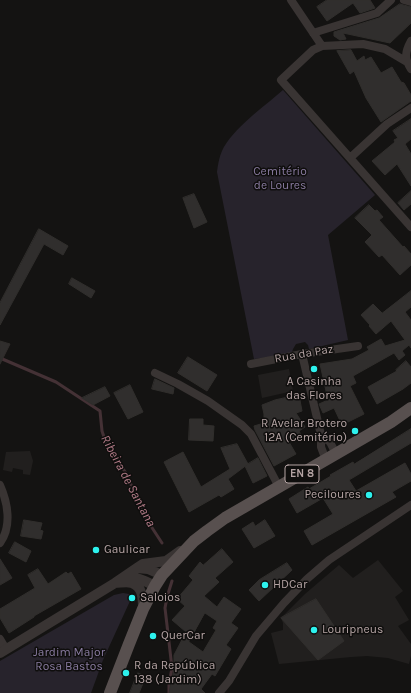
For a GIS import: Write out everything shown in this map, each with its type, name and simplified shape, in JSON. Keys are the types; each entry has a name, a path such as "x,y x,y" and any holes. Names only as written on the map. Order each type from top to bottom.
{"main road":[{"name":"EN 8","path":"162,575 194,541 225,518 391,422 411,408"},
{"path":"110,693 143,609 162,575"}],"street":[{"path":"291,0 322,46"},
{"path":"313,33 377,13 391,0"},
{"path":"404,0 411,2"},
{"path":"409,65 406,49 411,40"},
{"path":"409,65 385,49 363,44 322,46 313,50 281,80 411,227"},
{"path":"350,158 387,124 411,108"},
{"name":"Rua da Paz","path":"251,364 302,354 358,346"},
{"path":"302,354 321,435 330,442 331,457"},
{"path":"155,373 208,401 242,424 251,434 279,487"},
{"path":"0,485 8,513 6,527 0,543"},
{"path":"219,693 229,681 256,636 284,603 307,580 329,560 411,505"},
{"path":"0,639 3,651 115,583 143,564 166,561 194,541"},
{"path":"137,568 162,575"},
{"path":"115,583 130,577 143,580 155,586"},
{"path":"115,583 131,582 138,587 143,596 143,609"}],"shaded area":[{"path":"289,369 293,391 262,398 258,375"},
{"path":"30,451 33,461 30,475 23,474 23,470 13,468 12,472 3,470 6,452"},
{"path":"378,560 403,591 395,597 409,620 398,626 411,644 409,664 388,658 367,656 279,664 271,633 283,630 281,618 305,594 339,565 353,578"}],"green space":[{"name":"Cemitério de Loures","path":"283,90 375,195 328,235 348,340 309,349 305,342 296,344 291,355 254,359 217,172 222,151 233,134"},
{"name":"Jardim Major Rosa Bastos","path":"123,593 129,594 130,601 103,660 91,693 0,693 0,661 114,595"}],"building":[{"path":"327,0 370,0 375,8 360,13 353,3 327,21 317,7"},
{"path":"400,4 411,7 411,23 390,43 343,33 346,39 340,40 334,36 334,32 379,18"},
{"path":"351,50 357,61 364,56 365,60 371,57 381,73 392,67 411,95 411,101 381,122 366,98 354,71 350,74 337,51"},
{"path":"411,119 411,139 405,144 411,154 411,186 397,164 385,175 372,161 398,138 393,131"},
{"path":"411,191 411,204 404,210 398,203"},
{"path":"194,194 207,222 194,228 183,198"},
{"path":"369,205 375,211 377,210 383,217 379,220 411,254 411,265 400,275 382,255 379,257 365,242 372,235 355,218"},
{"path":"39,229 68,246 63,255 44,244 0,325 0,303"},
{"path":"72,278 95,291 91,298 69,284"},
{"path":"411,291 411,307 405,312 411,320 411,348 409,345 402,351 405,355 399,360 394,353 353,376 356,383 350,386 364,414 342,425 334,408 323,413 319,404 328,400 320,364 352,359 369,350 367,347 381,339 385,346 405,340 391,321 376,334 361,315 373,304 382,313"},
{"path":"0,341 10,344 0,364"},
{"path":"188,357 217,375 207,391 178,373"},
{"path":"406,361 411,367 411,383 377,404 368,387 397,371 396,370"},
{"path":"155,379 174,388 173,394 152,389"},
{"path":"130,385 143,412 128,419 114,393"},
{"path":"105,387 110,396 93,405 82,398"},
{"path":"299,395 302,411 296,413 305,427 299,431 301,435 289,442 296,454 274,466 254,426 264,423 262,405 275,400"},
{"path":"190,419 203,419 203,425 214,426 213,441 189,440"},
{"path":"411,429 411,443 349,480 356,491 405,463 411,474 411,481 392,492 396,497 312,545 304,531 333,514 323,498 297,513 289,499 308,487 309,489 353,462 354,464"},
{"path":"237,444 248,464 228,479 234,489 221,497 219,495 189,512 164,462 183,452 201,487 230,469 221,448"},
{"path":"258,458 267,476 253,483 245,466"},
{"path":"24,520 42,523 40,530 43,531 41,539 21,536"},
{"path":"265,520 275,536 254,548 242,529 253,522 255,526"},
{"path":"15,542 31,551 26,562 9,553"},
{"path":"222,549 233,562 215,578 219,582 204,596 217,607 224,597 241,609 231,623 238,628 226,645 231,649 215,676 212,674 201,689 205,693 169,693 174,670 174,655 186,632 172,620 185,606 177,599 193,580 189,576 200,562 203,565","holes":["205,613 217,621 213,628 216,630 203,652 189,642"]},
{"path":"0,559 12,578 0,585"},
{"name":"HDCar","path":"287,563 292,570 259,601 249,590 259,580"},
{"path":"38,569 48,584 66,572 68,574 71,572 81,589 34,616 9,633 0,618 0,609 35,588 28,575"},
{"name":"Louripneus","path":"316,599 344,641 318,660 281,618"},
{"path":"138,673 146,676 139,693 130,693"}],"waterway":[{"name":"Ribeira de Santana","path":"0,358 56,382 100,411 102,431 107,446 126,473 145,517 162,543"},
{"path":"169,693 172,668 165,608 172,581"}],"place":[{"name":"A Casinha das Flores","path":"314,369"},
{"name":"R Avelar Brotero 12A (Cemitério)","path":"355,431"},
{"name":"Peciloures","path":"369,495"},
{"name":"Gaulicar","path":"96,550"},
{"name":"HDCar","path":"265,585"},
{"name":"Saloios","path":"132,598"},
{"name":"Louripneus","path":"314,630"},
{"name":"QuerCar","path":"153,636"},
{"name":"R da República 138 (Jardim)","path":"126,673"}]}
